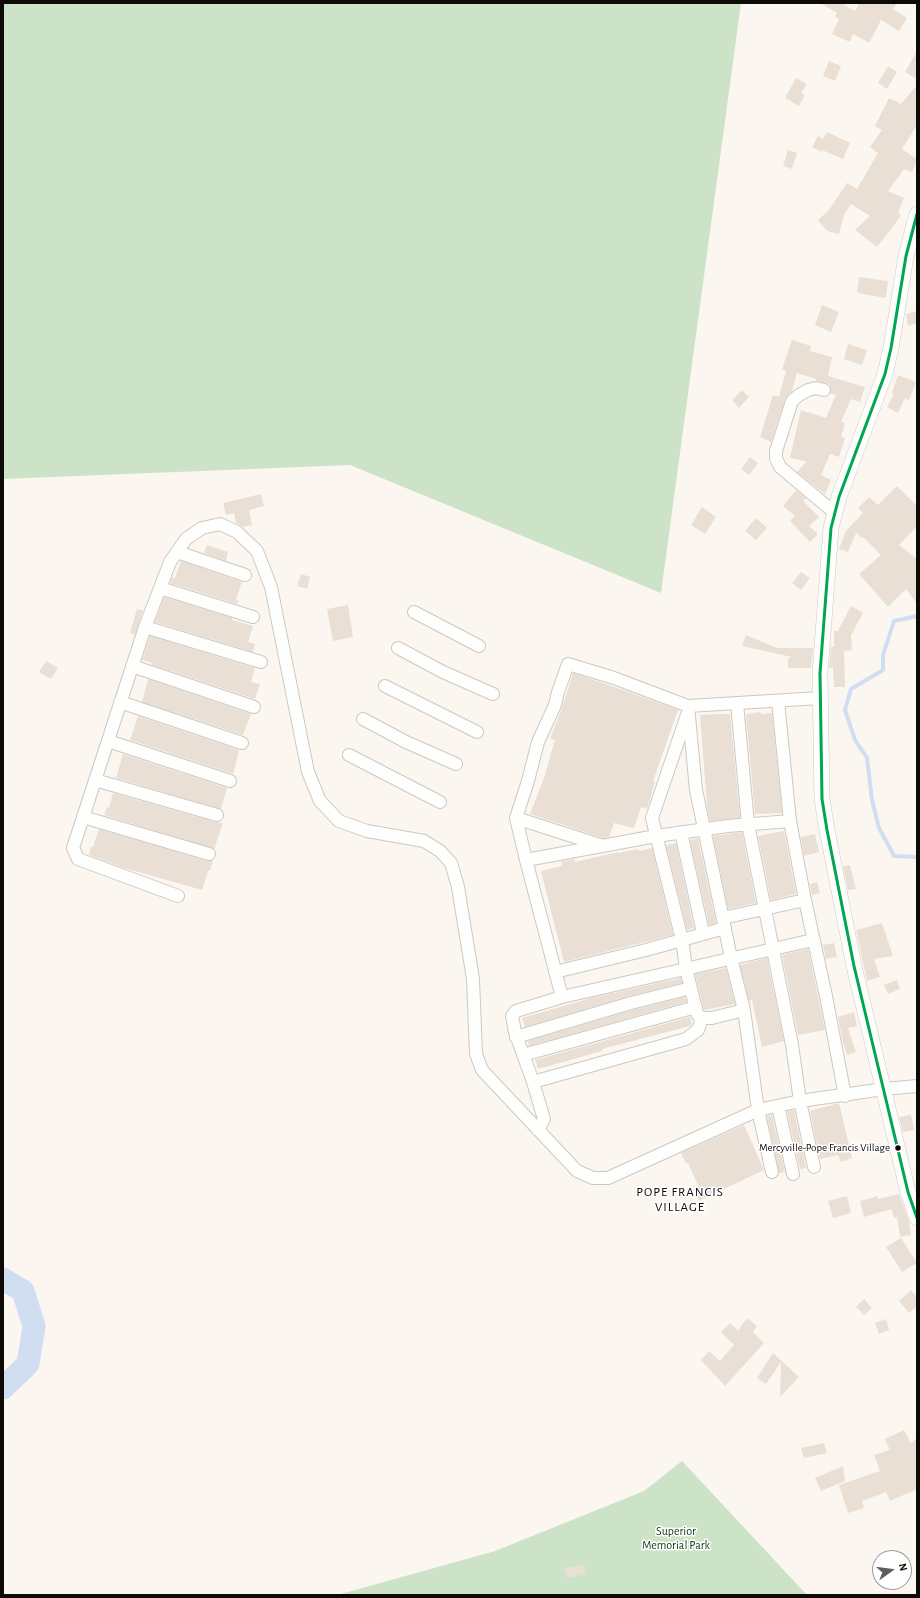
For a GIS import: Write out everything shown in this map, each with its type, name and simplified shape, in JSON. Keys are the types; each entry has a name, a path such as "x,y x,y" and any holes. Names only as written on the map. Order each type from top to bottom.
{"street":[{"path":"917,214 906,256 885,374 839,497 830,528 820,673 822,799 826,830 854,966 908,1192 917,1218"},
{"path":"824,390 816,388 808,390 799,395 792,402 776,451 776,458 780,467 835,513"},
{"path":"178,896 78,859 73,848 145,627 170,562 186,539 202,528 220,524 237,532 257,551 271,587 308,772 320,801 339,821 367,831 424,840 440,851 451,863 458,887 473,979 476,1054 482,1070 577,1171 593,1178 608,1178 758,1110 800,1101 845,1096 884,1089 917,1086"},
{"path":"177,552 245,575"},
{"path":"160,588 253,617"},
{"path":"414,612 479,646"},
{"path":"145,627 261,662"},
{"path":"398,648 443,672 493,694"},
{"path":"562,996 516,818 528,781 538,742 555,705 568,664 614,678 688,708 737,703 820,698"},
{"path":"132,666 254,707"},
{"path":"385,686 477,732"},
{"path":"778,701 790,821 845,1096"},
{"path":"120,702 242,743"},
{"path":"737,703 748,824 792,1045 800,1101 814,1167"},
{"path":"688,708 696,790 703,829 744,1010 758,1110 772,1172"},
{"path":"688,708 652,818 682,940 686,968 698,1014 702,1018 712,1018 744,1010"},
{"path":"363,719 406,742 456,764"},
{"path":"108,741 230,781"},
{"path":"349,755 440,802"},
{"path":"95,780 217,815"},
{"path":"83,817 209,854"},
{"path":"516,818 605,846"},
{"path":"526,860 681,832 748,824 790,821"},
{"path":"681,832 703,933"},
{"path":"555,972 682,940 764,909 805,900"},
{"path":"538,1130 544,1119 533,1082 516,1037 512,1016 516,1012 562,996 813,940"},
{"path":"516,1037 631,1003 691,988"},
{"path":"523,1055 696,1007"},
{"path":"533,1082 686,1039 698,1030 702,1018"},
{"path":"778,1106 793,1174"}],"green space":[{"path":"3,3 741,3 661,593 350,465 3,479"},
{"name":"Superior Memorial Park","path":"682,1461 807,1595 337,1595 495,1551 644,1491"}],"building":[{"path":"820,3 841,3 855,11 859,3 897,3 893,9 907,18 899,31 881,20 869,43 853,34 850,42 832,34 839,19 835,17 837,13"},
{"path":"917,51 917,79 905,72"},
{"path":"829,61 841,66 835,81 823,76"},
{"path":"888,66 897,72 887,89 878,83"},
{"path":"796,78 807,84 801,93 805,95 799,106 785,98"},
{"path":"917,85 917,125 902,149 917,159 917,161 912,172 904,169 888,191 904,198 898,213 901,215 877,247 855,230 870,216 851,204 844,215 839,234 827,231 818,220 829,210 847,183 857,189 878,153 870,147 882,130 875,126 889,98 901,104"},
{"path":"827,132 850,143 843,159 822,150 821,152 812,147 818,136 823,139"},
{"path":"788,150 797,153 792,169 783,166"},
{"path":"859,277 888,281 886,298 857,293"},
{"path":"822,305 839,312 831,332 815,325"},
{"path":"917,311 917,323 908,326 906,314"},
{"path":"792,340 811,346 810,351 832,357 828,376 865,387 860,402 851,399 841,422 845,423 841,437 845,438 839,457 830,454 821,475 831,480 825,494 797,472 806,462 790,458 801,410 826,418 836,395 830,393 831,388 829,384 816,381 816,379 797,373 792,391 785,399 771,442 760,437 773,395 779,397 786,371 782,369"},
{"path":"848,344 867,350 862,365 844,359"},
{"path":"898,375 916,382 909,400 905,398 898,413 887,407 894,394 892,393"},
{"path":"742,390 749,397 739,408 732,400"},
{"path":"750,457 758,463 749,475 741,469"},
{"path":"897,486 917,506 917,526 899,545 917,559 917,604 906,589 888,607 859,574 881,555 863,537 862,538 856,533 848,552 839,549 846,531 863,513 858,508 869,497 878,505"},
{"path":"796,490 806,498 803,501 819,517 809,526 818,534 810,542 790,521 795,516 783,506"},
{"path":"261,494 264,506 249,510 252,525 243,527 236,523 234,513 226,515 223,503"},
{"path":"702,507 716,517 705,534 691,525"},
{"path":"756,518 767,528 756,540 745,531"},
{"path":"207,545 228,552 226,561 204,553"},
{"path":"181,561 242,582 236,599 239,600 237,604 170,583 172,577 175,578"},
{"path":"801,572 810,578 801,590 792,583"},
{"path":"301,574 310,577 307,589 297,586"},
{"path":"164,597 253,626 248,642 255,644 253,652 155,622"},
{"path":"348,605 353,637 333,641 327,609"},
{"path":"851,606 863,613 851,635 852,650 844,651 845,687 834,687 833,667 829,668 831,647 834,647 834,631 838,631"},
{"path":"137,609 143,610 135,635 130,633"},
{"path":"746,635 777,648 813,648 811,668 788,668 788,658 792,657 742,646"},
{"path":"150,636 255,668 251,682 260,684 255,699 152,665 152,663 142,660"},
{"path":"46,661 58,668 51,679 39,672"},
{"path":"573,673 678,710 653,781 655,782 647,809 641,807 634,828 614,823 609,837 603,838 530,814 544,778 555,740 550,739"},
{"path":"148,679 251,714 243,735 142,702"},
{"path":"761,712 761,714 772,713 782,813 755,814 746,714"},
{"path":"730,714 740,818 710,821 707,806 700,715"},
{"path":"138,716 239,750 233,774 130,740"},
{"path":"123,754 227,788 221,809 116,778"},
{"path":"113,793 223,823 214,849 104,815 107,807 109,808"},
{"path":"99,829 207,861 213,860 202,890 121,867 89,855"},
{"path":"784,831 796,894 771,900 758,836"},
{"path":"742,832 756,903 728,909 713,836"},
{"path":"815,834 819,852 804,856 801,837"},
{"path":"698,838 716,923 709,925 690,840"},
{"path":"676,843 694,928 687,930 666,845"},
{"path":"652,848 673,935 564,962 541,871 562,866 561,861 574,859 575,862 618,852 638,849 639,851"},
{"path":"850,865 856,889 848,890 843,866"},
{"path":"817,882 820,893 812,895 810,884"},
{"path":"882,923 893,956 874,959 880,977 867,981 856,930"},
{"path":"834,943 837,957 826,959 823,945"},
{"path":"808,949 825,1030 798,1035 782,955"},
{"path":"767,958 784,1041 762,1047 752,1000 749,1001 740,965"},
{"path":"726,968 735,1004 704,1010 695,974"},
{"path":"681,978 682,983 629,996 525,1027 522,1018 591,998"},
{"path":"897,980 900,989 888,994 884,985"},
{"path":"685,997 686,1002 529,1046 528,1041 633,1010"},
{"path":"854,1012 857,1026 848,1028 856,1052 847,1055 838,1017"},
{"path":"690,1017 692,1025 690,1026 602,1049 602,1051 538,1069 535,1060"},
{"path":"839,1103 852,1158 841,1162 838,1155 820,1159 810,1111"},
{"path":"794,1110 806,1168 800,1169 787,1111"},
{"path":"772,1115 785,1172 779,1173 767,1116"},
{"path":"911,1115 914,1130 903,1132 899,1117"},
{"path":"744,1125 764,1170 699,1201 694,1189 699,1187 688,1163 686,1164 681,1153"},
{"path":"899,1194 909,1221 911,1235 900,1237 897,1217 894,1218 892,1209 864,1217 860,1201 878,1196 878,1199"},
{"path":"847,1196 851,1213 833,1218 828,1201"},
{"path":"901,1238 917,1263 902,1272 886,1247"},
{"path":"911,1290 917,1297 917,1306 909,1313 899,1301"},
{"path":"864,1299 872,1308 864,1315 856,1307"},
{"path":"747,1318 757,1326 753,1332 764,1343 725,1386 701,1360 709,1351 720,1361 734,1345 721,1332 730,1323 738,1331"},
{"path":"886,1319 889,1330 879,1334 875,1323"},
{"path":"773,1353 799,1377 780,1397 781,1362 766,1384 757,1378"},
{"path":"904,1430 911,1443 917,1438 917,1489 890,1501 886,1492 862,1501 864,1508 848,1513 839,1485 880,1471 874,1455 890,1450 885,1439"},
{"path":"824,1443 827,1453 804,1458 801,1448"},
{"path":"843,1466 845,1481 821,1491 815,1478"},
{"path":"584,1565 586,1574 567,1578 564,1568"}],"waterway":[{"path":"917,616 894,621 883,655 883,670 851,689 845,710 855,740 867,758 872,800 879,828 894,856 917,857"},
{"path":"3,1279 23,1291 34,1326 28,1364 3,1388"}],"transit line":[{"path":"917,214 906,256 891,348 885,374 839,497 831,528 820,673 822,799 827,830 854,966 908,1192 917,1218"}],"place":[{"name":"Mercyville-Pope Francis Village","path":"898,1148"}],"district":[{"name":"POPE FRANCIS VILLAGE","path":"680,1200"}]}
